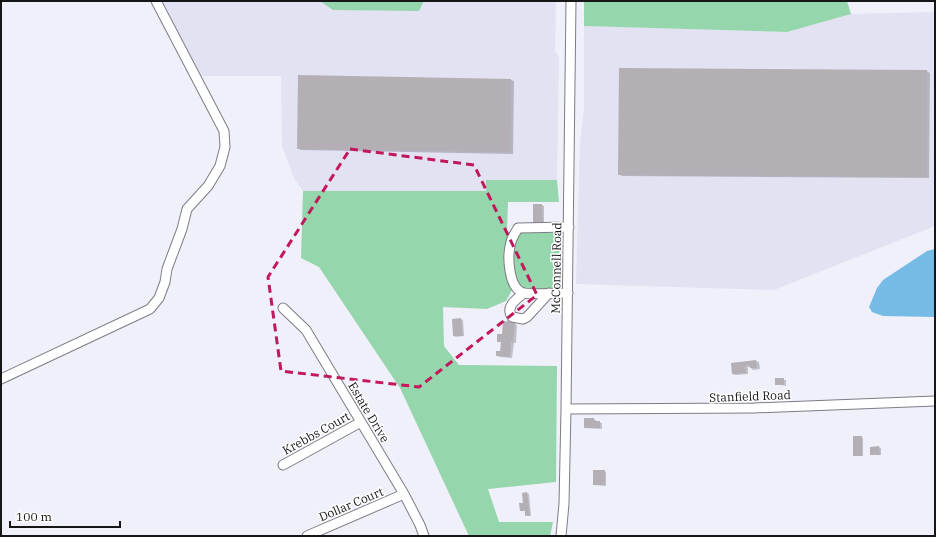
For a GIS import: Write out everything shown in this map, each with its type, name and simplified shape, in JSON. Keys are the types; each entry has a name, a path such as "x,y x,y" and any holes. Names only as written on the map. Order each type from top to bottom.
{"street":[{"path":"1,380 150,309 159,298 165,282 167,269 182,229 187,209 208,186 220,166 225,146 224,131 156,1"},
{"name":"McConnell Road","path":"561,536 564,504 566,409 571,1"},
{"path":"568,294 524,293 517,289 512,278 510,267 511,241 518,228 569,227"},
{"path":"524,293 512,303 510,308 510,314 512,317 523,319 527,318 550,294"},
{"name":"Estate Drive","path":"283,308 306,330 404,494 420,524 424,536"},
{"name":"Stanfield Road","path":"566,409 754,408 935,401"},
{"name":"Krebbs Court","path":"283,465 361,422"},
{"name":"Dollar Court","path":"307,536 404,494"}],"highlighted area":[{"path":"350,149 474,165 537,295 419,387 281,371 268,277"}],"shaded area":[{"path":"158,1 556,1 555,52 559,58 557,180 486,180 486,191 303,191 294,178 282,146 281,76 199,76"},
{"path":"935,12 935,226 774,290 576,284 580,142 584,109 584,26 787,32 851,14"}],"green space":[{"path":"320,1 424,1 419,11 333,10"},
{"path":"584,1 847,1 851,14 787,32 584,26"},
{"path":"486,180 557,180 559,202 508,202 507,232 560,233 560,290 512,290 506,301 487,309 443,307 444,346 459,365 557,366 556,482 488,489 499,522 553,522 550,536 469,536 400,388 319,267 301,258 303,191 486,191"}],"water":[{"path":"935,249 935,317 883,316 872,312 869,307 877,288 883,280 927,251"}],"building":[{"path":"619,68 927,70 927,177 618,175"},
{"path":"298,75 511,79 510,152 297,149"},
{"path":"533,204 542,204 543,225 533,225"},
{"path":"461,318 463,336 453,336 452,319"},
{"path":"503,321 515,322 510,357 496,356 496,351 500,351 501,342 497,342 497,334 502,334"},
{"path":"756,360 757,368 750,368 749,365 745,366 746,373 732,374 731,363"},
{"path":"775,378 784,378 784,385 775,385"},
{"path":"584,418 594,418 594,421 600,421 600,428 584,428"},
{"path":"853,436 862,436 862,456 853,456"},
{"path":"879,446 880,455 870,455 870,447"},
{"path":"593,470 605,470 605,485 593,485"},
{"path":"527,492 530,515 525,516 525,511 520,511 519,503 523,503 522,493"}]}
